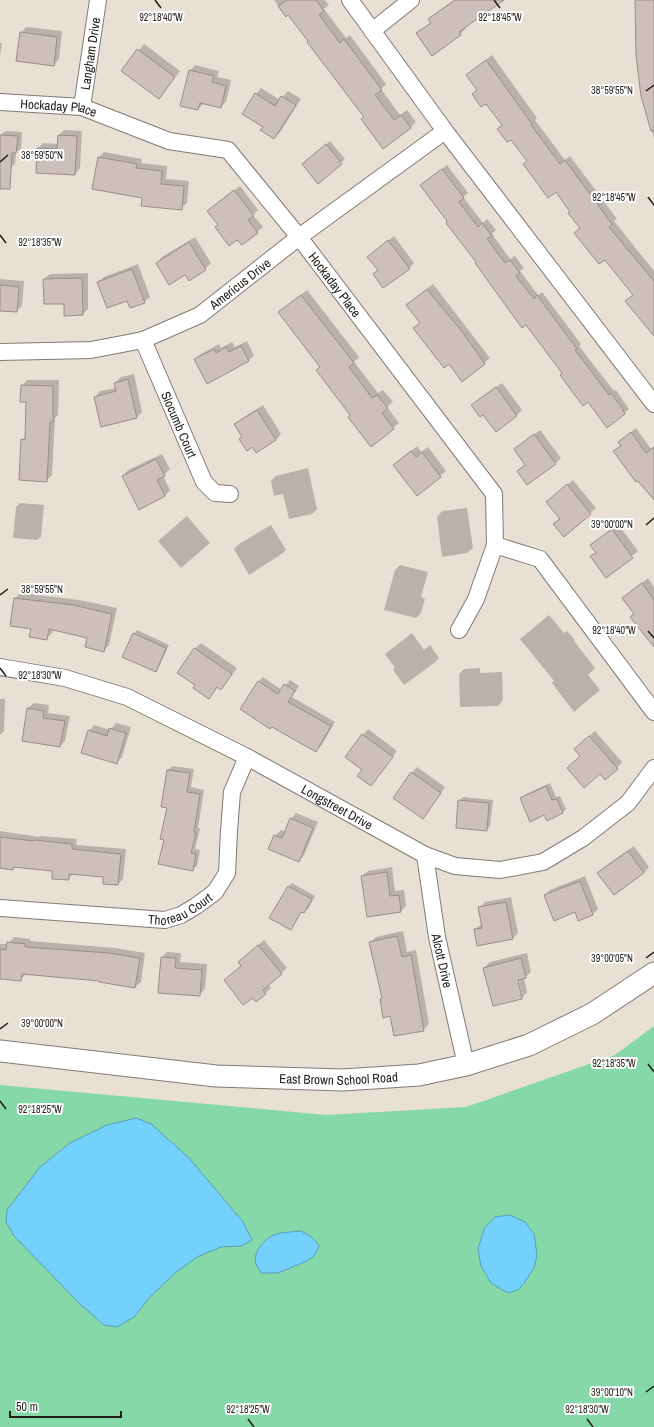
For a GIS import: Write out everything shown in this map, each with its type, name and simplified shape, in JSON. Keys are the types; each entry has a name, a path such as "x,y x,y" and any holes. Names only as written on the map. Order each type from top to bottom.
{"main road":[{"name":"East Brown School Road","path":"0,1051 216,1076 343,1080 419,1075 466,1065 528,1045 592,1014 654,973"}],"street":[{"name":"Langham Drive","path":"82,107 98,0"},
{"path":"350,0 445,131 654,404"},
{"path":"372,31 411,0"},
{"name":"Hockaday Place","path":"0,102 82,107 169,141 228,150 299,237 494,494 495,545 476,598 459,630"},
{"name":"Americus Drive","path":"0,352 91,350 143,340 200,315 299,237 445,131"},
{"name":"Slocumb Court","path":"143,340 204,482 216,493 230,494"},
{"path":"495,545 540,560 654,712"},
{"name":"Longstreet Drive","path":"0,667 65,678 127,697 247,757 425,855 455,866 500,870 543,862 583,838 628,803 654,768"},
{"name":"Thoreau Court","path":"0,908 165,920 196,906 215,892 227,873 232,792 247,757"},
{"name":"Alcott Drive","path":"425,855 437,937 466,1065"}],"green space":[{"path":"654,1026 654,1427 0,1427 0,1085 326,1115 466,1107 615,1055"}],"water":[{"path":"136,1118 151,1124 189,1158 243,1222 252,1240 241,1246 221,1247 197,1257 175,1273 150,1297 134,1317 117,1327 104,1325 80,1304 14,1236 6,1222 7,1210 40,1167 70,1143 107,1125"},
{"path":"510,1215 525,1222 534,1234 537,1255 534,1268 525,1282 518,1290 508,1293 491,1283 481,1266 478,1249 484,1229 495,1217"},
{"path":"301,1231 311,1237 319,1246 315,1255 307,1261 278,1273 261,1273 255,1260 260,1246 276,1234"}],"building":[{"path":"287,0 316,0 324,11 319,15 340,43 344,39 382,90 375,95 394,120 401,115 411,128 383,149 361,119 364,117 288,15 286,17 278,6"},
{"path":"455,0 504,0 459,32 461,35 432,56 416,33 431,23 428,19"},
{"path":"635,0 654,0 654,130 651,131 641,96 636,56"},
{"path":"20,32 57,37 54,66 16,61"},
{"path":"137,49 175,77 159,99 121,71"},
{"path":"486,60 560,164 565,160 612,224 609,227 654,281 654,336 625,301 633,295 605,260 599,264 574,233 580,228 568,213 570,212 556,192 548,198 523,164 527,161 511,140 507,142 497,129 502,125 486,104 481,107 472,94 477,90 466,75"},
{"path":"189,70 214,76 212,82 226,86 221,108 200,103 198,110 180,106"},
{"path":"255,93 275,106 281,96 296,105 274,139 260,130 263,127 242,114"},
{"path":"0,135 18,136 16,153 12,153 10,189 0,189"},
{"path":"58,135 77,136 75,175 36,173 37,148 57,149"},
{"path":"326,144 342,164 318,184 302,164"},
{"path":"98,157 137,164 136,168 162,171 161,184 184,186 182,210 141,206 142,198 92,189"},
{"path":"442,169 464,198 459,202 478,227 482,223 492,236 487,239 505,263 510,260 520,273 516,276 534,299 537,295 577,349 575,350 609,395 611,393 622,408 625,414 607,428 588,402 583,406 560,375 562,373 526,325 522,328 420,185"},
{"path":"234,190 254,216 248,220 258,233 242,245 237,240 229,246 215,227 218,225 207,211"},
{"path":"388,240 410,269 383,288 373,274 378,270 367,257"},
{"path":"189,242 206,270 189,281 185,275 169,285 156,263"},
{"path":"132,269 145,303 130,308 127,301 107,308 97,282"},
{"path":"82,278 83,315 64,316 64,304 44,304 43,279"},
{"path":"0,285 19,287 17,312 0,311"},
{"path":"427,289 463,333 485,364 462,382 449,364 444,368 413,328 420,323 406,305"},
{"path":"301,295 354,363 349,367 372,398 377,395 388,408 382,413 394,429 371,447 348,417 350,415 316,370 320,367 278,312"},
{"path":"241,346 249,361 207,384 194,359 214,349 216,353 226,347 229,352"},
{"path":"128,379 137,418 101,427 94,397 116,391 114,383"},
{"path":"21,385 53,386 53,422 50,422 47,482 19,480 21,439 25,440 26,402 20,402"},
{"path":"496,387 517,416 496,432 483,415 480,417 471,405"},
{"path":"257,410 276,440 256,453 252,447 247,451 239,439 242,437 234,424"},
{"path":"631,432 646,453 654,447 654,500 638,481 636,482 613,451 621,446 618,442"},
{"path":"534,434 556,464 527,485 517,471 525,465 514,449"},
{"path":"411,451 416,457 422,452 441,477 417,496 393,465"},
{"path":"156,459 165,476 157,480 165,496 139,510 122,476"},
{"path":"567,484 591,514 564,537 553,524 560,519 546,502"},
{"path":"612,529 633,558 606,578 590,556 596,553 590,545"},
{"path":"642,583 654,600 654,647 630,617 634,614 622,598"},
{"path":"14,598 73,605 112,614 104,652 85,647 87,638 49,629 47,640 29,637 31,629 10,626"},
{"path":"133,633 166,648 156,672 122,657"},
{"path":"194,648 232,674 221,690 217,687 209,699 193,688 195,685 177,673"},
{"path":"258,681 278,694 284,684 295,691 288,702 331,726 316,752 272,727 270,729 240,709"},
{"path":"27,708 44,711 43,718 65,721 60,747 22,741"},
{"path":"109,728 126,733 117,764 81,753 88,730 107,736"},
{"path":"362,734 393,757 371,786 357,776 362,770 345,757"},
{"path":"589,736 618,769 605,780 600,774 584,788 567,768 580,756 574,749"},
{"path":"167,770 190,773 187,792 200,794 194,832 196,833 191,853 196,854 193,871 158,864 164,840 160,839 167,808 161,807"},
{"path":"411,772 441,793 423,819 393,798"},
{"path":"546,786 552,800 557,799 563,813 547,821 544,815 530,822 520,798"},
{"path":"458,800 489,803 487,831 456,828"},
{"path":"290,818 313,828 299,862 268,849 274,835 282,838"},
{"path":"0,837 72,844 72,849 121,854 118,885 103,884 103,877 69,874 69,880 52,879 52,871 13,867 13,870 0,868"},
{"path":"628,851 644,873 614,895 597,873"},
{"path":"387,872 390,896 399,895 401,912 367,917 361,876"},
{"path":"580,881 593,915 578,921 575,912 554,921 544,895"},
{"path":"288,886 312,899 304,913 301,912 291,930 269,918"},
{"path":"506,902 513,939 477,946 474,929 482,928 478,907"},
{"path":"397,936 402,957 411,955 424,1031 394,1036 390,1016 383,1018 380,999 382,998 369,942"},
{"path":"7,942 25,944 25,947 109,953 140,958 135,988 99,981 22,974 21,981 0,979 0,949 6,950"},
{"path":"258,945 282,974 263,990 266,994 256,1002 253,998 243,1005 224,980 241,966 238,962"},
{"path":"161,957 176,958 175,968 202,970 200,996 158,993"},
{"path":"521,958 526,978 518,980 522,999 493,1006 483,968"}]}
